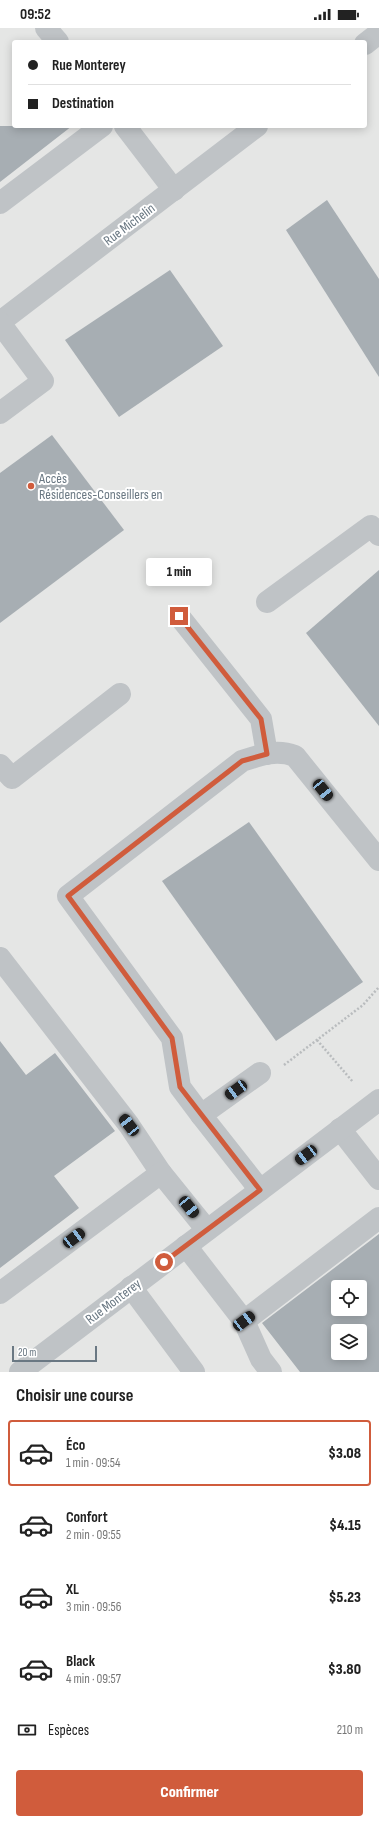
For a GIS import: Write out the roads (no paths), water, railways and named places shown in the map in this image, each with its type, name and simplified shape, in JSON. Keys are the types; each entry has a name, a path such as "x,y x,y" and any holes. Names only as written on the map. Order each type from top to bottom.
{"street":[{"path":"46,28 56,40"},
{"path":"367,42 379,33"},
{"path":"0,203 99,128"},
{"path":"127,128 174,190"},
{"name":"Rue Michelin","path":"0,322 254,128"},
{"path":"0,322 43,381 0,412"},
{"path":"266,602 371,526 379,535"},
{"path":"179,616 261,719 267,754"},
{"path":"4,776 120,694"},
{"path":"260,1190 180,1087 172,1038 68,896 242,761 267,754 284,752 295,756 379,860"},
{"path":"0,958 129,1125 161,1173 207,1230"},
{"path":"201,1115 269,1071"},
{"name":"Rue Monterey","path":"20,1372 379,1100"},
{"path":"340,1129 379,1179"},
{"path":"0,1293 161,1173"},
{"path":"244,1321 379,1218"},
{"path":"186,1246 244,1321 261,1360 271,1372"},
{"path":"131,1287 194,1372"}],"place":[{"name":"Accès Résidences-Conseillers en","path":"31,486"}]}
